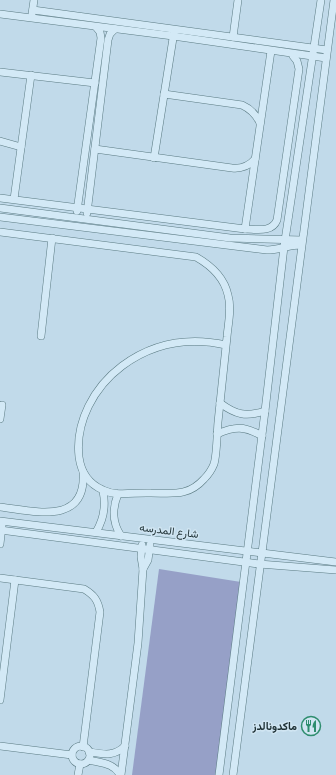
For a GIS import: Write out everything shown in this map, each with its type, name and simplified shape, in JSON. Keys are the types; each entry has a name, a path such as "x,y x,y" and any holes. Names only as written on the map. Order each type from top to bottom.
{"street":[{"path":"32,14 34,0"},
{"path":"233,37 238,0"},
{"path":"219,775 266,411 284,243 321,0"},
{"path":"233,775 259,564 334,0"},
{"path":"0,14 32,14 114,20 170,32 293,54 326,58"},
{"path":"32,14 96,27 233,37 327,50"},
{"path":"114,20 111,24 114,29"},
{"path":"75,218 101,35 96,27"},
{"path":"86,219 108,40 114,29"},
{"path":"154,158 164,94 170,32"},
{"path":"245,229 271,50"},
{"path":"0,198 245,229 268,229 275,224 277,220 299,69 293,54"},
{"path":"0,72 95,83"},
{"path":"14,199 31,75"},
{"path":"164,94 247,107 255,113 260,123"},
{"path":"0,141 21,147"},
{"path":"95,149 237,168 247,166 255,159"},
{"path":"0,208 230,238 292,245 301,243"},
{"path":"0,217 267,250 273,250 284,243"},
{"path":"0,232 196,258 205,262 220,276 228,295 230,305 217,434 214,463 210,472 197,486 179,494 118,494 103,491 95,486 83,472"},
{"path":"41,336 52,238"},
{"path":"0,507 50,513 60,512 69,508 77,501 82,492 84,482 78,446 80,430 89,405 98,390 122,366 137,357 165,345 196,341 226,345"},
{"path":"220,403 230,410 242,414 254,414 266,411"},
{"path":"0,419 2,405"},
{"path":"217,434 228,429 240,428 252,430 262,436"},
{"path":"96,532 103,517 103,491"},
{"path":"118,494 114,506 114,520 116,528 121,536"},
{"path":"0,544 1,521"},
{"name":"شارع المدرسه","path":"1,521 336,562"},
{"name":"شارع المدرسه","path":"1,530 259,564 336,570"},
{"path":"121,775 138,642 142,569 140,557 142,538"},
{"path":"142,569 148,560 151,540"},
{"path":"0,578 84,589 93,594 98,602 100,612 83,746"},
{"path":"0,700 15,580"},
{"path":"0,746 72,755"},
{"path":"83,746 89,752 109,755 121,750 125,746"},
{"path":"72,755 77,748 83,746"},
{"path":"72,755 74,761 80,764 85,764 90,755 89,752"},
{"path":"108,764 109,755"},
{"path":"88,760 114,766 121,775"},
{"path":"78,775 80,764"}],"shaded area":[{"path":"159,569 241,582 217,775 132,775"}],"place":[{"name":"ماكدونالدز","path":"311,726"}]}
